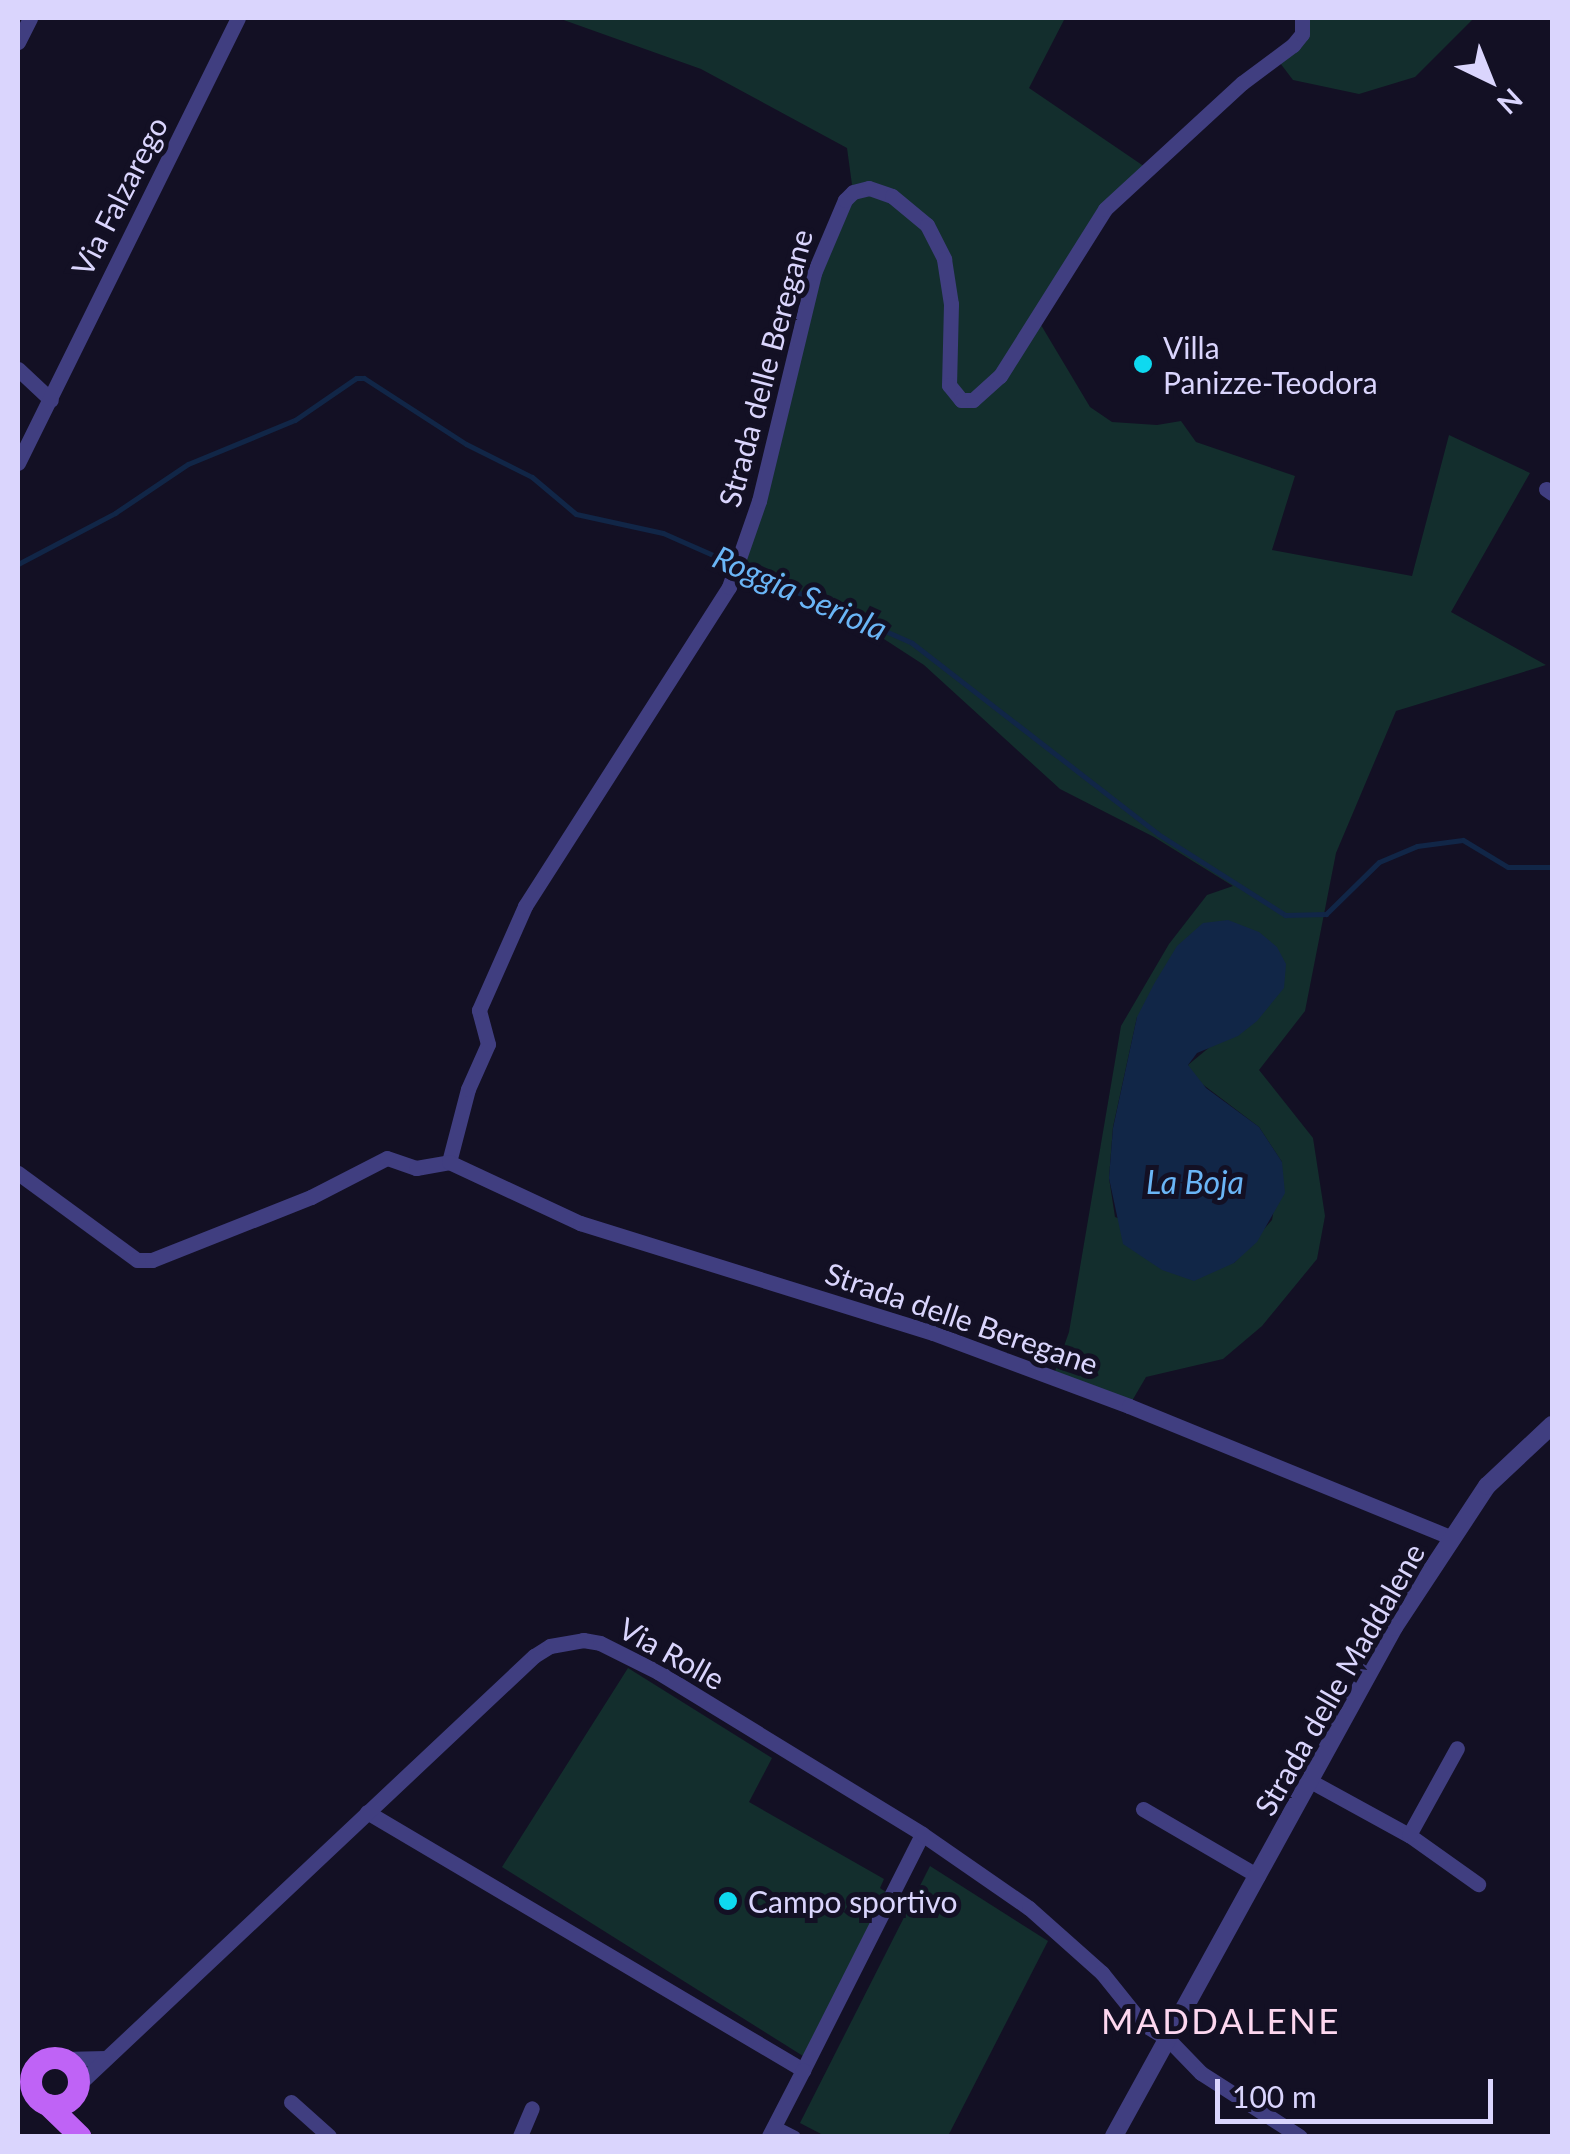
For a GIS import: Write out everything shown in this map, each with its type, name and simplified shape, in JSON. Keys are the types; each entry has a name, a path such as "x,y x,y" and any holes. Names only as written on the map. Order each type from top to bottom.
{"main road":[{"path":"18,2057 56,2058 75,2069 82,2136"},
{"path":"33,2091 34,2070 56,2058"},
{"path":"33,2091 60,2105 77,2089"},
{"path":"33,2091 82,2136"}],"street":[{"path":"18,42 30,18"},
{"name":"Via Falzarego","path":"18,463 238,18"},
{"name":"Strada delle Beregane","path":"449,1162 468,1088 488,1044 479,1010 525,906 735,569 759,501 814,273 830,227 853,192 870,188 892,196 928,225 944,259 951,304 949,385 961,400 973,400 1000,376 1105,209 1242,84 1293,46 1302,34 1302,18"},
{"path":"18,369 51,400"},
{"name":"Strada delle Beregane","path":"18,1173 137,1260 152,1260 311,1197 387,1158 416,1168 449,1162 580,1223 933,1333 1129,1406 1452,1538"},
{"name":"Strada delle Maddalene","path":"1114,2136 1312,1782 1394,1626 1487,1486 1552,1424"},
{"name":"Via Rolle","path":"77,2089 534,1656 550,1646 583,1640 600,1643 658,1672 922,1834 1030,1908 1102,1973 1144,2024 1168,2039 1201,2073 1299,2136"},
{"path":"1408,1834 1457,1748"},
{"path":"1312,1782 1408,1834 1478,1884"},
{"path":"1142,1809 1258,1876"},
{"path":"368,1812 803,2070"},
{"path":"795,2136 772,2131 922,1834"},
{"path":"56,2058 106,2058"},
{"path":"291,2102 330,2136"},
{"path":"520,2136 532,2108"}],"green space":[{"path":"558,18 1065,18 1029,88 1148,169 1105,209 1038,320 1090,407 1112,422 1157,425 1181,421 1196,442 1295,476 1272,550 1412,576 1449,435 1530,473 1451,612 1546,665 1396,711 1336,853 1305,1011 1259,1070 1313,1138 1325,1216 1317,1259 1262,1326 1223,1359 1146,1377 1129,1406 1053,1377 1069,1332 1121,1026 1169,944 1207,895 1233,886 1154,837 1060,789 924,665 850,617 737,564 814,273 853,192 847,148 701,69","holes":["1137,1017 1211,1046 1188,1065 1193,1077 1259,1127 1282,1162 1272,1220 1234,1263 1115,1217 1109,1178 1113,1127"]},
{"path":"1302,18 1474,18 1415,77 1359,94 1293,80 1277,59 1293,45"},
{"name":"Campo sportivo","path":"628,1668 772,1758 749,1802 884,1879 880,1888 890,1895 803,2056 502,1867"},
{"path":"930,1866 1048,1941 948,2136 825,2136 800,2123"}],"water":[{"name":"La Boja","path":"1228,920 1259,932 1277,947 1286,964 1284,988 1257,1021 1238,1036 1197,1053 1188,1065 1206,1088 1259,1127 1282,1162 1285,1193 1257,1242 1234,1263 1194,1281 1162,1270 1123,1244 1109,1178 1113,1128 1137,1017 1154,984 1177,946 1203,923"}],"waterway":[{"name":"Roggia Seriola","path":"18,564 115,513 188,464 295,420 356,378 364,378 466,444 532,477 576,514 663,533 912,643 1158,834 1285,915 1326,914 1379,862 1417,846 1463,840 1508,867 1552,867"}],"place":[{"name":"Villa Panizze-Teodora","path":"1143,364"},
{"name":"Campo sportivo","path":"728,1901"}],"district":[{"name":"MADDALENE","path":"1221,2020"}]}
